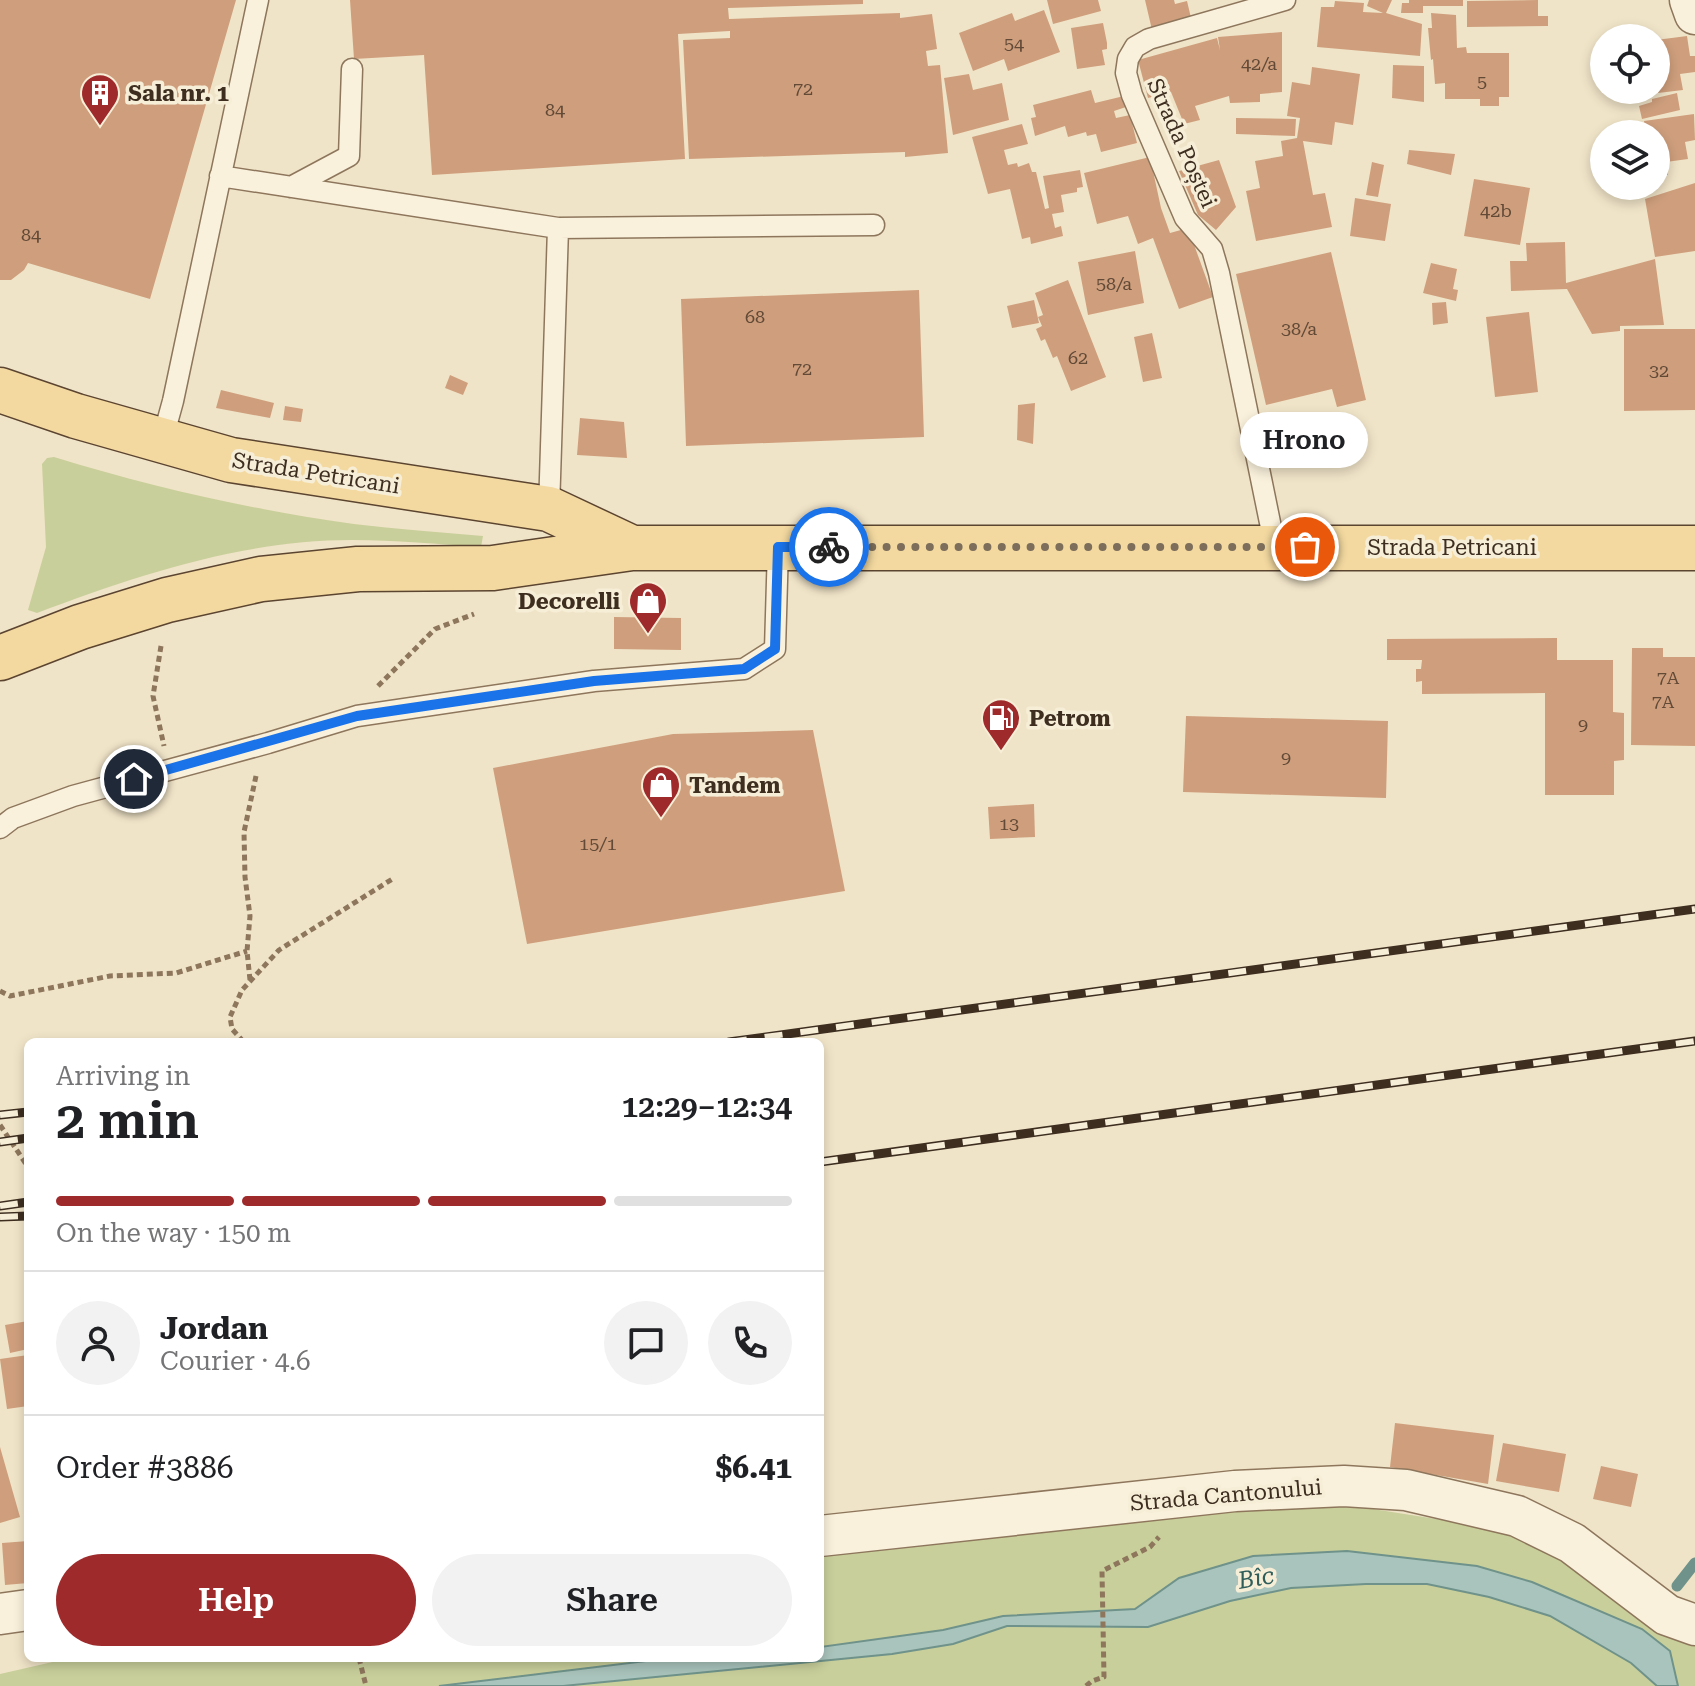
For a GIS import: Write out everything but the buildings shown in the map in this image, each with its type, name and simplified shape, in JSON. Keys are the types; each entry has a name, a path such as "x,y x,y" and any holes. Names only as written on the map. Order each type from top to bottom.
{"main road":[{"name":"Strada Petricani","path":"0,390 231,460 549,509 632,548"},
{"name":"Strada Petricani","path":"0,658 80,627 152,604 261,579 358,569 493,568 632,548 1695,548"}],"street":[{"path":"1690,0 1695,14"},
{"name":"Strada Cantonului","path":"824,1536 1293,1486 1406,1490 1517,1516 1572,1543 1667,1615 1695,1625"},
{"path":"0,1614 24,1611"}],"lane":[{"path":"162,441 258,0"},
{"name":"Strada Poștei","path":"1275,547 1212,249 1185,218 1141,117 1126,73 1128,59 1135,47 1149,39 1285,0"},
{"path":"291,187 349,156 352,69"},
{"path":"220,176 558,228 874,225"},
{"path":"549,509 558,228"},
{"path":"0,828 13,818 73,796 357,716 594,681 744,669 775,649 778,547"}],"path":[{"path":"357,716 377,688 435,629 474,614"},
{"path":"161,646 153,696 164,741 164,771"},
{"path":"250,981 247,951 250,916 244,832 259,763 268,743"},
{"path":"240,1038 232,1029 230,1017 242,990 279,950 394,878"},
{"path":"0,991 10,996 110,976 176,973 247,951"},
{"path":"0,1125 24,1161"},
{"path":"1086,1686 1104,1677 1102,1571 1150,1547 1200,1495"},
{"path":"360,1662 366,1686"}],"green space":[{"path":"54,457 165,488 278,512 354,524 483,536 481,547 352,540 271,546 152,573 37,613 28,610 46,547 42,464 47,458"},
{"path":"1300,1504 1373,1509 1493,1528 1552,1551 1695,1621 1695,1686 0,1686 0,1674 52,1662 824,1662 824,1543"}],"water":[{"name":"Bîc","path":"1347,1551 1477,1566 1532,1582 1642,1629 1670,1651 1678,1686 1657,1686 1631,1663 1550,1616 1489,1597 1427,1584 1291,1588 1230,1601 1148,1627 1007,1626 953,1644 824,1661 824,1646 943,1630 1003,1616 1135,1609 1179,1578 1253,1556"},
{"path":"638,1662 810,1662 563,1686 439,1686"}],"waterway":[{"path":"1677,1586 1695,1563"}],"railway":[{"path":"758,1038 1695,909"},
{"path":"824,1161 1695,1041"},
{"path":"0,1115 24,1112"},
{"path":"0,1142 24,1139"},
{"path":"0,1206 24,1203"},
{"path":"0,1217 24,1216"}],"way so far":[{"path":"829,547 1305,547"}],"place":[{"name":"Sala nr. 1","path":"100,127"},
{"name":"Hrono","path":"1305,547"},
{"name":"Decorelli","path":"648,635"},
{"name":"Petrom","path":"1001,752"},
{"name":"Tandem","path":"661,819"}],"route":[{"path":"134,779 357,716 594,681 744,669 775,649 778,547 829,547"}]}
